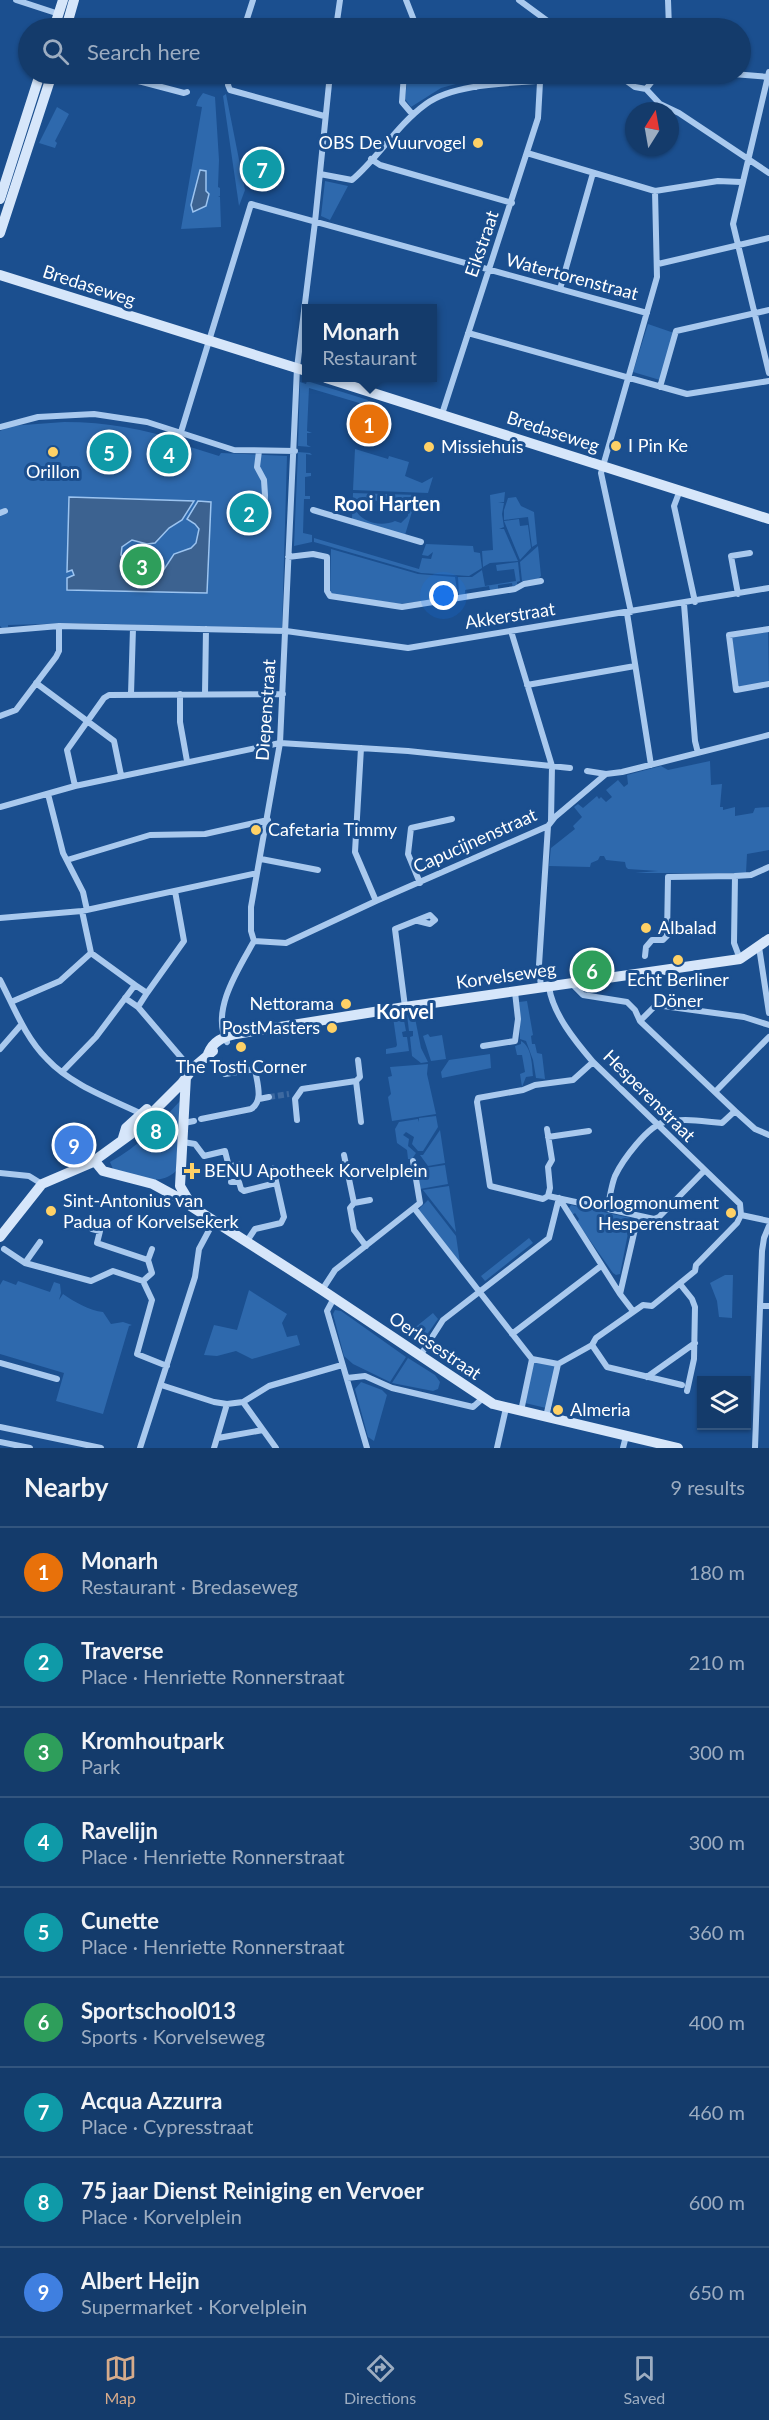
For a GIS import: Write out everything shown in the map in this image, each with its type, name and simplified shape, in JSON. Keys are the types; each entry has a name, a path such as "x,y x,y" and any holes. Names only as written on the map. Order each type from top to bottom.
{"street":[{"path":"16,0 59,14"},
{"path":"58,18 63,0"},
{"path":"69,18 74,0"},
{"path":"247,18 253,0"},
{"path":"337,18 340,0"},
{"path":"406,0 413,18"},
{"path":"519,0 543,18"},
{"path":"668,0 669,18"},
{"path":"751,74 769,75 741,182 733,225 769,373"},
{"path":"1,192 37,84"},
{"path":"0,233 49,84"},
{"path":"152,84 187,92"},
{"path":"228,84 231,90 324,116"},
{"name":"Diepenstraat","path":"308,304 329,84"},
{"path":"403,84 402,102 413,115"},
{"path":"320,174 349,180 355,177 413,115 427,103 443,95 476,87 514,84"},
{"name":"Eikstraat","path":"442,414 540,110 540,84"},
{"path":"631,84 646,89 660,104 679,113 769,173"},
{"path":"646,89 650,84"},
{"path":"527,153 655,191 718,181 741,182"},
{"path":"371,159 380,165 512,202"},
{"path":"560,289 593,173"},
{"path":"651,765 629,612 601,473 657,277 655,191"},
{"name":"Watertorenstraat","path":"208,341 251,204 647,313"},
{"path":"658,264 769,238"},
{"name":"Bredaseweg","path":"0,275 302,370"},
{"path":"660,387 676,331 769,310"},
{"path":"468,333 686,394 769,381"},
{"path":"181,432 208,341"},
{"name":"Diepenstraat","path":"254,941 251,931 251,907 280,743 288,556 302,370"},
{"name":"Bredaseweg","path":"339,382 769,519"},
{"path":"0,427 38,417 94,414 147,422 234,450 295,451"},
{"path":"259,451 257,467 264,480 264,524"},
{"path":"680,490 674,506 695,602"},
{"path":"313,510 421,542"},
{"path":"738,594 731,556 750,553"},
{"path":"288,556 313,554 327,557 327,591 330,596 402,607 515,589 522,584 541,581"},
{"name":"Akkerstraat","path":"0,630 59,626 286,631 408,648 684,604 769,588"},
{"path":"684,604 694,741 698,753"},
{"path":"0,716 16,710 59,651 59,626"},
{"path":"131,694 133,628"},
{"path":"206,629 206,694"},
{"path":"769,629 729,635 736,690 769,684"},
{"name":"Hesperenstraat","path":"511,631 552,766 539,965 545,987 551,1001 593,1062 703,1172 740,1204 741,1215"},
{"path":"527,685 635,666"},
{"path":"36,682 114,741 121,775"},
{"path":"180,694 180,722 188,761"},
{"path":"75,786 67,750 104,698 109,695 283,694"},
{"name":"Capucijnenstraat","path":"254,941 286,943 549,823 606,774 769,735"},
{"path":"0,807 121,775 280,743 362,748 570,768"},
{"path":"362,748 355,852 376,901"},
{"path":"587,771 606,774"},
{"path":"48,794 63,853 83,892 91,953 147,993"},
{"path":"420,882 408,854 411,828 452,819"},
{"path":"67,860 150,835 205,834 268,820"},
{"path":"261,859 318,870"},
{"path":"648,973 646,947 652,940 663,940 667,936 668,877 751,875 769,867"},
{"path":"0,918 84,911 257,873"},
{"path":"735,876 734,943 740,959"},
{"path":"138,1007 184,941 175,891"},
{"path":"405,1007 395,929 418,921"},
{"name":"Korvelseweg","path":"39,1187 74,1169 81,1168 123,1138 126,1128 141,1119 207,1054 226,1039 242,1034 405,1007 740,959 769,939"},
{"path":"226,1039 223,1025 227,988 254,941"},
{"path":"759,947 769,1013"},
{"path":"11,1002 60,981 91,953"},
{"path":"0,980 21,1025 46,1059 62,1072 129,1109 141,1119"},
{"path":"572,984 583,995 627,1002 635,1010 640,1021 735,1111 755,1129 769,1135"},
{"path":"62,1072 96,1037 135,985"},
{"path":"483,1046 515,1041 518,1018 515,992"},
{"path":"125,998 138,1007 189,1073 185,1105"},
{"path":"640,1021 656,1005 744,1017 769,1025"},
{"path":"0,1048 21,1025"},
{"path":"715,1092 769,1037"},
{"path":"297,1120 295,1100 302,1089 356,1081 360,1077 358,1060"},
{"path":"593,1062 573,1080 535,1085 523,1090 478,1098 489,1182 494,1189 543,1199 548,1196 657,1218 703,1172"},
{"path":"225,1074 255,1069 259,1099"},
{"path":"356,1081 361,1122"},
{"path":"172,1089 180,1093 193,1121"},
{"path":"289,1094 298,1093"},
{"path":"193,1121 251,1110 259,1099 269,1097"},
{"path":"607,1209 614,1178 624,1161 657,1125 683,1121 722,1123 735,1111"},
{"path":"193,1121 183,1142 179,1177 182,1192 200,1212"},
{"path":"547,1129 552,1160 548,1167 550,1188 548,1196"},
{"path":"548,1137 589,1131"},
{"path":"183,1142 195,1144 204,1156 225,1151 229,1167 240,1164"},
{"path":"344,1155 354,1203"},
{"path":"94,1160 103,1171 153,1184 179,1177"},
{"path":"322,1290 335,1270 420,1203 413,1161"},
{"path":"247,1241 255,1228 281,1223 284,1217 273,1168"},
{"path":"0,1173 23,1177 39,1187 0,1236"},
{"path":"231,1182 239,1182 244,1191 276,1183"},
{"name":"Oerlesestraat","path":"153,1184 247,1241 483,1398 506,1408 678,1448"},
{"path":"559,1198 601,1266 633,1311"},
{"path":"420,1356 443,1320 549,1238 559,1198"},
{"path":"366,1246 354,1230 350,1208 354,1203 370,1200"},
{"path":"414,1208 532,1359 558,1364 591,1345 596,1338 633,1311 643,1305 652,1306 680,1284 695,1271 696,1265 737,1223 741,1215 769,1221"},
{"path":"620,1294 638,1216"},
{"path":"141,1448 195,1277 199,1249 214,1221"},
{"path":"755,1448 762,1247 769,1226"},
{"path":"92,1229 100,1231 97,1243 148,1260"},
{"path":"25,1263 40,1242"},
{"path":"4,1249 25,1263 91,1281 112,1271 143,1281 152,1300 137,1354 167,1366"},
{"path":"143,1281 152,1274 148,1260 152,1249"},
{"path":"512,1334 601,1266"},
{"path":"680,1284 695,1305 694,1361 687,1391"},
{"path":"334,1298 327,1311 368,1448"},
{"path":"760,1305 769,1306"},
{"path":"647,1377 694,1343"},
{"path":"591,1345 607,1367 682,1385"},
{"path":"521,1411 532,1359"},
{"path":"0,1363 57,1379"},
{"path":"546,1417 558,1364"},
{"path":"161,1385 227,1404 243,1402 269,1386 342,1365"},
{"path":"347,1378 365,1376 392,1388 473,1407 483,1398"},
{"path":"243,1402 276,1448"},
{"path":"214,1448 227,1404"},
{"path":"497,1448 506,1408"},
{"path":"0,1427 101,1448"},
{"path":"11,1444 14,1430"},
{"path":"218,1438 263,1430"},
{"path":"623,1448 626,1436"},
{"path":"0,1442 30,1448"}],"shaded area":[{"path":"407,84 456,84 441,88 411,107 405,99"},
{"path":"203,93 215,97 221,227 181,229 202,107 196,106","holes":["200,170 206,191 206,206 193,212 191,205"]},
{"path":"226,94 245,190 239,206 223,96"},
{"path":"57,107 69,114 55,141 57,143 55,148 39,143"},
{"path":"200,170 206,171 206,191 209,194 206,206 193,212 191,205"},
{"path":"325,181 348,186 330,220 321,216"},
{"path":"648,324 674,333 660,380 633,372"},
{"path":"300,382 306,384 310,382 368,400 366,405 309,388 307,431 312,433 307,433 307,445 311,447 298,446"},
{"path":"64,422 96,423 155,433 185,442 186,448 187,446 219,456 221,453 287,456 282,629 78,623 8,625 2,628 0,626 0,431 10,426"},
{"path":"355,449 388,459 389,456 409,462 405,476 422,483 433,477 428,493 353,490"},
{"path":"298,452 312,455 306,454 306,473 311,473 311,476 305,477 305,496 310,496 310,499 304,499 303,533 312,535 312,542 294,546"},
{"path":"505,492 504,502 498,502 504,503 502,514 504,527 499,529 504,529 518,561 490,563 483,567 482,551 493,550 490,495"},
{"path":"353,493 417,495 405,535 352,519","holes":["365,497 377,501 401,497 409,506 408,516 401,523 395,521 384,524 366,520 355,508 358,500"]},
{"path":"69,497 194,501 182,520 169,528 155,543 147,544 132,540 122,547 121,555 125,559 146,552 158,554 159,561 150,570 155,575 163,571 174,554 191,548 196,543 199,529 187,519 198,501 211,502 207,593 67,590 67,578 74,575 72,570 67,572"},
{"path":"516,497 521,506 534,512 537,544 532,547 528,517 504,520 508,498"},
{"path":"519,519 520,526 528,525 531,548 520,560 504,521"},
{"path":"314,538 419,569 422,558 431,559 433,552 428,556 422,555 426,544 473,546 474,552 480,553 482,568 469,576 421,573 314,542"},
{"path":"538,546 541,576 538,579 522,581 520,562"},
{"path":"331,549 418,574 455,577 458,596 400,604 332,594 330,592"},
{"path":"518,562 520,581 513,588 512,583 498,585 498,590 490,591 489,586 465,590 465,595 459,596 458,577 472,577 482,570 485,586 516,581 514,569 497,571 496,565"},
{"path":"768,631 769,682 738,687 732,636"},
{"path":"710,761 711,785 722,784 720,807 723,807 723,810 735,807 735,816 753,813 755,808 769,807 769,850 747,854 746,873 635,873 658,871 628,869 625,862 606,860 604,856 600,856 598,860 591,863 590,867 549,866 551,848 575,829 573,826 582,817 574,807 578,804 583,808 597,796 606,802 612,797 606,790 618,780 624,787 628,784 627,775 661,766 668,770"},
{"path":"527,1001 533,1035 531,1036 532,1044 535,1044 537,1053 542,1054 545,1079 536,1078 533,1060 526,1041 520,1039 519,1002"},
{"path":"414,1013 421,1048 428,1062 421,1063 412,1056 410,1037 413,1036 413,1031 409,1031 407,1015"},
{"path":"403,1015 406,1031 402,1032 403,1037 407,1037 409,1051 386,1054 386,1049 397,1045 393,1017"},
{"path":"428,1034 430,1037 442,1035 446,1059 431,1061 423,1036"},
{"path":"521,1041 529,1052 533,1076 526,1077 522,1087 520,1074 525,1072 522,1055 517,1055 515,1046 521,1044"},
{"path":"490,1054 491,1068 442,1078 441,1072 449,1060"},
{"path":"428,1064 427,1074 436,1114 392,1121 388,1097 391,1094 388,1077 392,1076 390,1067"},
{"path":"180,1101 176,1171 162,1179 154,1180 113,1169 110,1162 139,1142"},
{"path":"436,1116 438,1127 423,1151 418,1151 412,1144 414,1137 406,1132 403,1135 409,1139 408,1146 416,1153 412,1159 408,1159 407,1150 397,1143 395,1129 399,1122 418,1119 419,1122 419,1118"},
{"path":"440,1130 445,1163 428,1166 420,1155 423,1155"},
{"path":"445,1165 448,1184 420,1189 418,1169"},
{"path":"449,1186 456,1232 423,1190"},
{"path":"428,1200 456,1236 460,1263 418,1210"},
{"path":"571,1205 631,1218 620,1274 613,1273 577,1222 579,1219 575,1213 572,1215 569,1208"},
{"path":"529,1238 533,1243 485,1281 481,1276"},
{"path":"725,1275 733,1275 732,1318 719,1317 717,1301 710,1283"},
{"path":"3,1280 16,1285 18,1281 50,1292 54,1282 60,1284 59,1300 63,1294 87,1308 103,1312 111,1324 123,1322 132,1325 129,1326 103,1414 56,1401 64,1373 0,1354 0,1285"},
{"path":"249,1290 287,1314 282,1323 287,1337 297,1335 300,1345 252,1359 236,1351 217,1356 204,1355 214,1325 237,1330"},
{"path":"335,1310 341,1311 406,1357 390,1382 353,1364 344,1356 333,1314"},
{"path":"433,1313 438,1319 421,1343 407,1334"},
{"path":"408,1358 435,1375 440,1382 438,1389 433,1391 392,1383"},
{"path":"534,1361 556,1366 546,1408 525,1403"},
{"path":"361,1382 382,1390 387,1395 374,1441 368,1437 355,1389"}],"tunnel":[{"path":"269,1097 289,1094"}],"place":[{"name":"OBS De Vuurvogel","path":"478,143"},
{"name":"Acqua Azzurra","path":"262,169"},
{"name":"Monarh","path":"369,424"},
{"name":"I Pin Ke","path":"616,446"},
{"name":"Missiehuis","path":"429,447"},
{"name":"Orillon","path":"53,452"},
{"name":"Cunette","path":"109,452"},
{"name":"Ravelijn","path":"169,454"},
{"name":"Traverse","path":"249,513"},
{"name":"Kromhoutpark","path":"142,566"},
{"name":"Cafetaria Timmy","path":"256,830"},
{"name":"Albalad","path":"646,928"},
{"name":"Echt Berliner Döner","path":"678,960"},
{"name":"Sportschool013","path":"592,970"},
{"name":"Nettorama","path":"346,1004"},
{"name":"PostMasters","path":"332,1028"},
{"name":"The Tosti Corner","path":"241,1047"},
{"name":"75 jaar Dienst Reiniging en Vervoer","path":"156,1130"},
{"name":"Albert Heijn","path":"74,1145"},
{"name":"BENU Apotheek Korvelplein","path":"192,1171"},
{"name":"Sint-Antonius van Padua of Korvelsekerk","path":"51,1211"},
{"name":"Oorlogmonument Hesperenstraat","path":"731,1213"},
{"name":"Almeria","path":"558,1410"}],"district":[{"name":"Rooi Harten","path":"387,504"},
{"name":"Korvel","path":"405,1012"}]}
